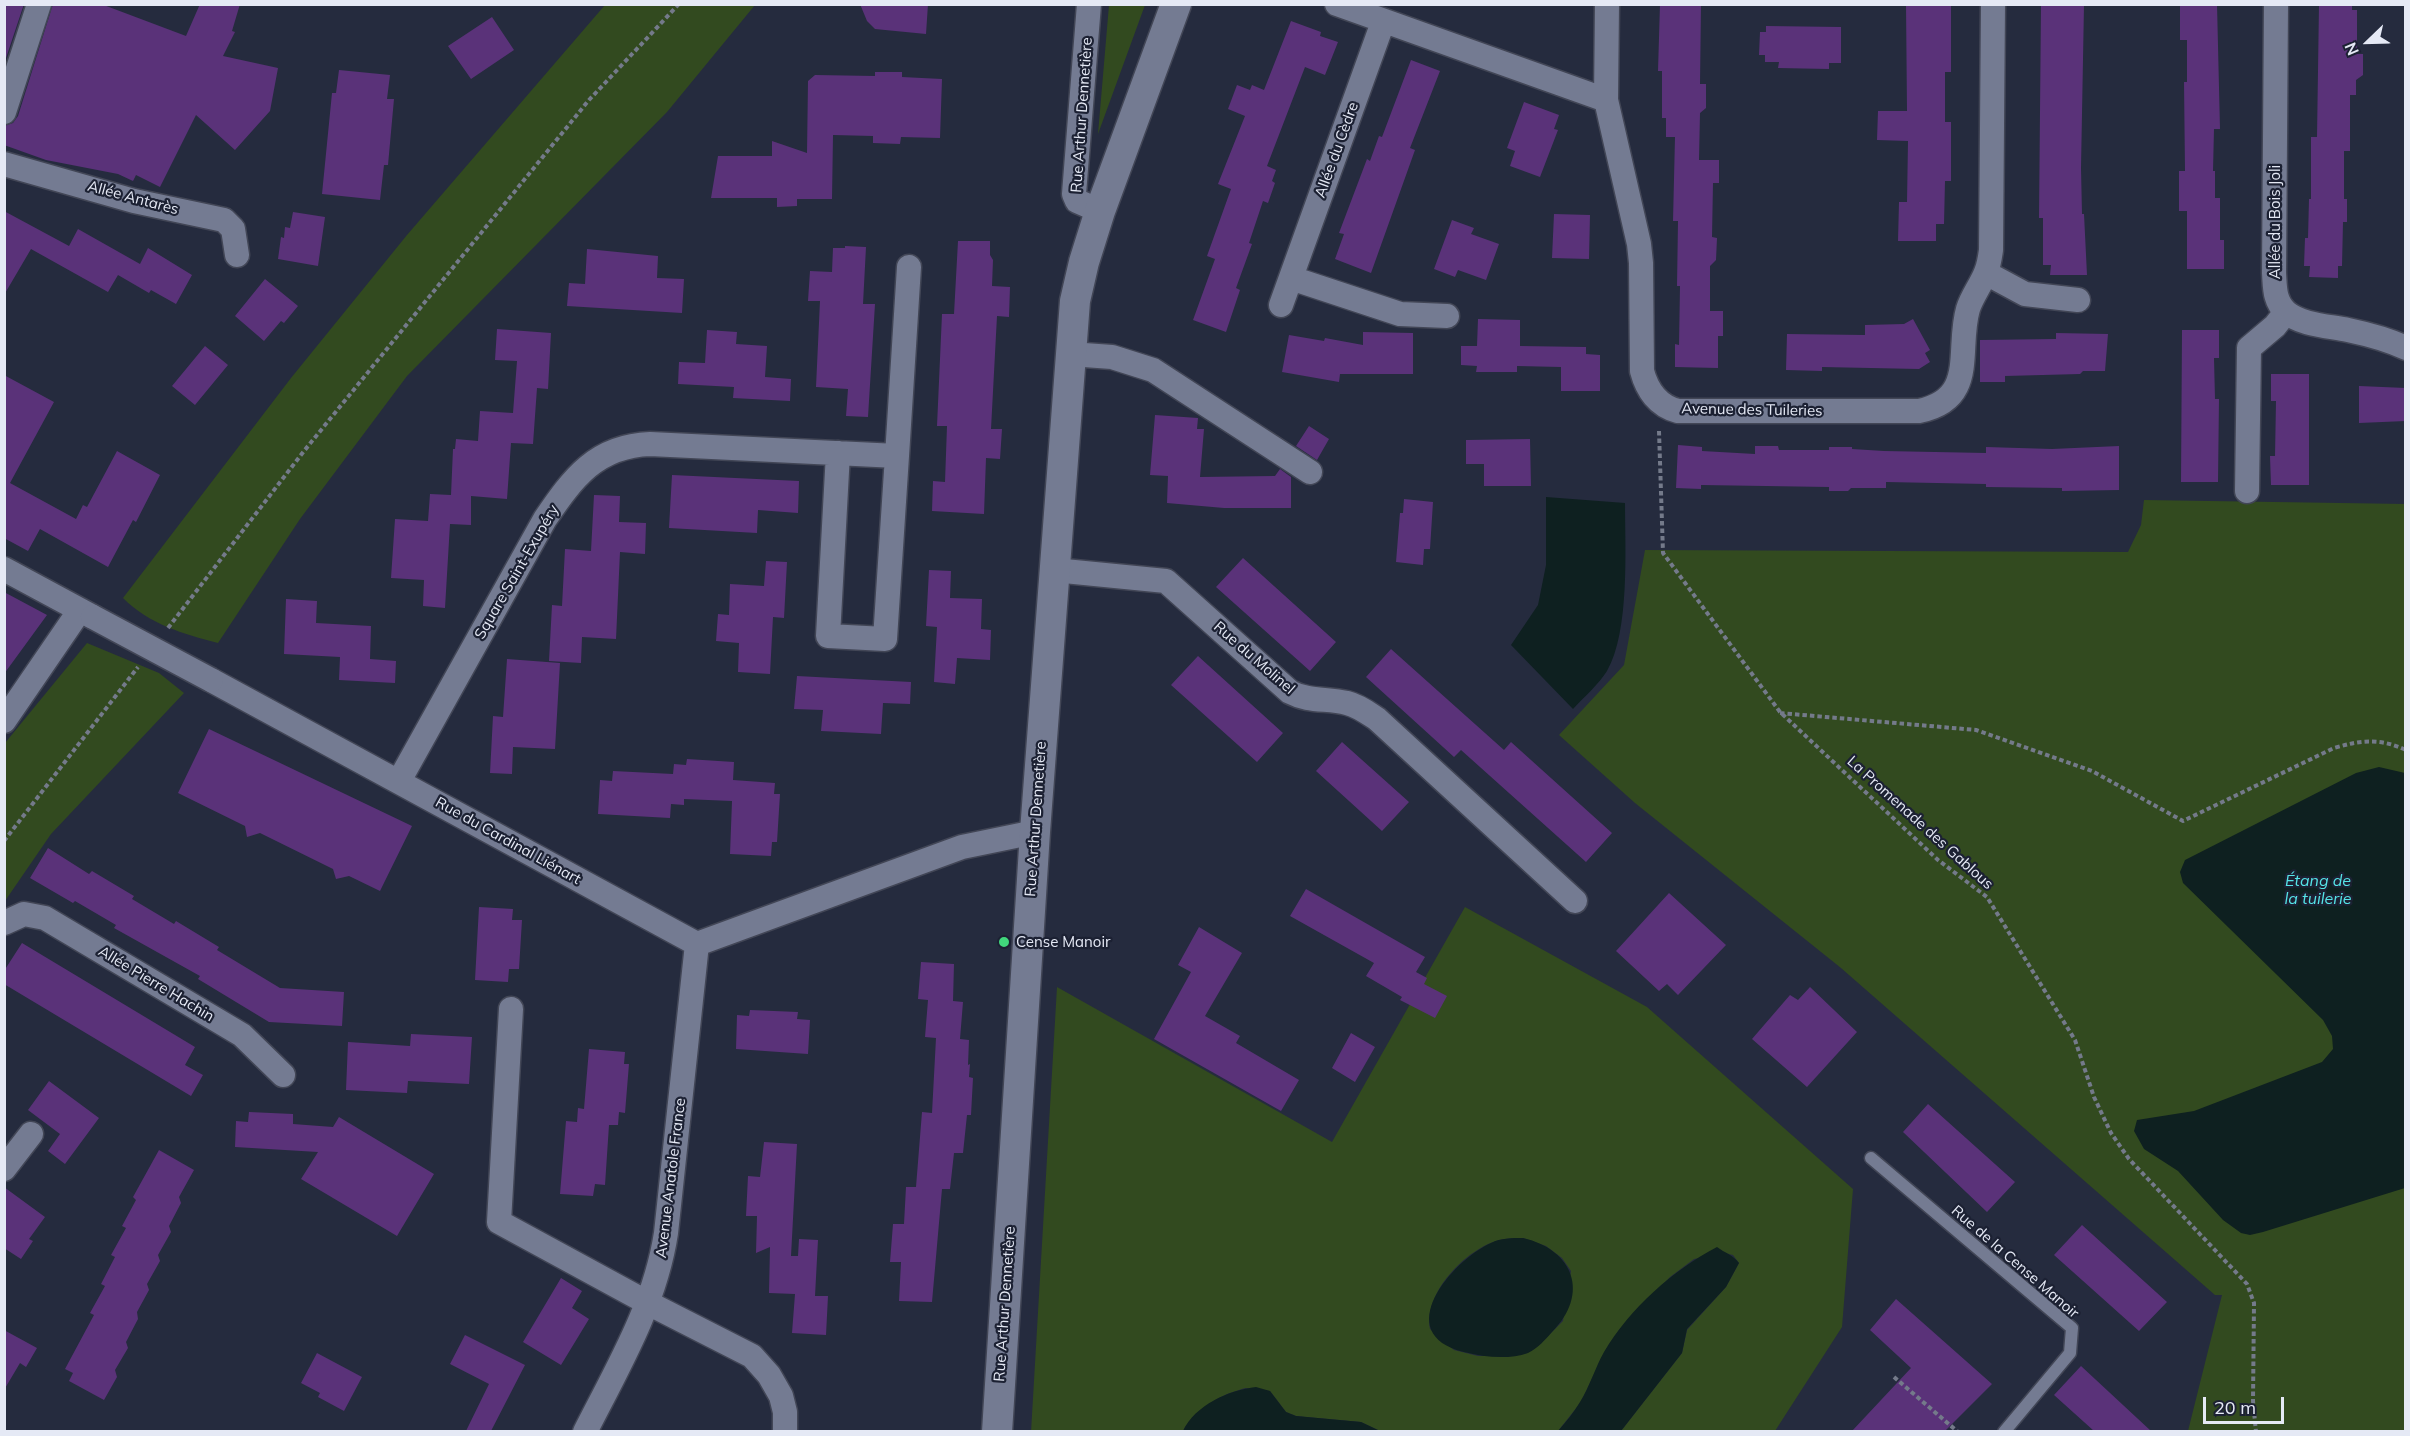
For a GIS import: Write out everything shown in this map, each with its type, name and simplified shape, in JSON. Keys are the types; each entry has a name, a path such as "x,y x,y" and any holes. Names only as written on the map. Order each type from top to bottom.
{"street":[{"path":"4,112 39,4"},
{"name":"Rue Arthur Dennetière","path":"1089,4 1074,194 1077,201 1100,211"},
{"name":"Rue Arthur Dennetière","path":"997,1431 1035,832 1070,354 1078,282 1100,211 1176,4"},
{"path":"1338,4 1606,100"},
{"path":"1607,4 1606,100 1639,244 1642,371 1649,389 1658,400"},
{"name":"Avenue des Tuileries","path":"1658,400 1678,411 1919,411 1929,409 1948,398 1960,379 1967,311 1986,273 1992,250 1993,4"},
{"name":"Allée du Bois Joli","path":"2276,4 2275,292 2278,302 2286,312"},
{"name":"Allée du Cèdre","path":"1281,305 1383,22"},
{"name":"Allée Antarès","path":"4,164 134,201 224,220 233,229 237,255"},
{"path":"838,453 828,636 885,639 909,267"},
{"path":"1986,273 2025,294 2078,300"},
{"path":"1291,278 1400,314 1447,316"},
{"path":"2247,491 2249,348 2275,327 2286,312 2312,323 2350,330 2406,348"},
{"path":"1070,354 1112,357 1153,370 1310,472"},
{"name":"Square Saint-Exupéry","path":"399,781 545,519 578,476 602,455 632,445 650,444 897,456"},
{"name":"Rue du Cardinal Liénart","path":"4,569 697,944"},
{"name":"Rue du Molinel","path":"1054,570 1166,581 1290,692 1302,698 1346,703 1361,708 1377,719 1575,901"},
{"path":"4,721 87,614"},
{"path":"697,944 951,851 1035,832"},
{"name":"Allée Pierre Hachin","path":"11,919 31,914 45,918 249,1040 283,1076"},
{"name":"Avenue Anatole France","path":"585,1431 648,1304 661,1264 697,944"},
{"path":"512,1009 499,1222 648,1304 752,1356 769,1375 781,1396 785,1412 785,1431"},
{"path":"4,1169 31,1134"}],"lane":[{"name":"Rue de la Cense Manoir","path":"1870,1158 2072,1328 2070,1353 2004,1431"}],"path":[{"path":"165,632 304,451 589,100 679,4"},
{"name":"La Promenade des Gablous","path":"1658,400 1663,553 1780,712 1938,860 1987,897 2074,1041 2094,1097 2111,1133 2129,1159 2247,1284 2254,1303 2253,1401 2256,1431"},
{"path":"4,841 143,660"},
{"path":"1780,712 1976,730 2092,771 2183,821 2334,748 2357,741 2378,741 2406,750"},
{"path":"1894,1377 1958,1431"}],"green space":[{"path":"605,5 755,5 667,112 407,376 300,519 218,643 167,627 133,607 123,598 291,378 407,235"},
{"path":"1109,5 1145,5 1098,134"},
{"path":"2144,500 2406,504 2405,1431 2188,1431 2222,1295 2215,1295 1841,968 1635,803 1559,735 1624,665 1645,550 2128,552 2141,525"},
{"path":"87,643 159,673 184,693 51,834 5,901 5,743"},
{"path":"1465,907 1647,1007 1853,1189 1842,1327 1775,1431 1621,1431 1682,1353 1687,1330 1726,1287 1739,1263 1733,1255 1725,1253 1694,1259 1670,1277 1619,1330 1604,1353 1581,1402 1558,1431 1380,1431 1361,1422 1296,1416 1286,1412 1270,1391 1245,1388 1215,1400 1183,1431 1031,1432 1057,987 1332,1142","holes":["1523,1238 1546,1246 1562,1258 1571,1271 1563,1321 1538,1346 1527,1353 1513,1356 1478,1356 1454,1350 1430,1329 1430,1315 1434,1300 1451,1272 1463,1260 1490,1243 1504,1239"]}],"water":[{"path":"1546,497 1625,503 1625,589 1620,634 1607,671 1596,686 1573,709 1511,645 1538,605 1546,565"},
{"name":"Étang de la tuilerie","path":"2379,767 2405,773 2405,1188 2263,1232 2250,1235 2241,1233 2223,1220 2178,1171 2144,1149 2134,1131 2137,1120 2194,1111 2322,1062 2333,1049 2332,1036 2323,1020 2183,883 2180,872 2185,860 2356,773"},
{"path":"1523,1238 1554,1252 1565,1263 1571,1275 1573,1289 1571,1303 1564,1318 1538,1346 1520,1355 1496,1357 1480,1355 1464,1352 1442,1343 1431,1330 1429,1314 1445,1281 1475,1252 1491,1243 1503,1239"},
{"path":"1717,1247 1739,1263 1726,1287 1687,1329 1682,1353 1621,1431 1558,1431 1580,1402 1604,1352 1626,1320 1669,1279"},
{"path":"1256,1387 1270,1391 1286,1412 1296,1416 1361,1422 1380,1431 1183,1431 1188,1422 1204,1406 1224,1395"}],"building":[{"path":"4,4 24,4 4,64"},
{"path":"53,4 101,4 186,36 200,4 240,4 232,31 235,32 223,56 278,68 270,111 235,150 196,115 160,187 136,175 133,181 118,174 46,160 4,145 4,126 13,123 18,116"},
{"path":"860,4 928,4 926,34 875,29 867,21"},
{"path":"1660,4 1701,4 1700,84 1706,84 1706,108 1700,113 1699,160 1719,160 1719,183 1713,183 1712,237 1717,238 1716,260 1710,266 1710,311 1723,311 1723,336 1718,336 1718,368 1675,367 1675,344 1679,345 1680,286 1677,286 1678,221 1673,221 1675,137 1666,137 1666,118 1662,118 1662,71 1658,71"},
{"path":"1906,4 1951,4 1951,72 1945,72 1945,122 1951,122 1951,181 1945,181 1944,224 1936,224 1936,241 1898,241 1899,202 1907,202 1908,141 1877,140 1878,111 1907,111"},
{"path":"2041,4 2084,5 2081,168 2087,275 2050,275 2051,265 2043,265 2043,218 2039,218"},
{"path":"2180,4 2217,4 2220,129 2214,129 2213,171 2215,171 2215,198 2220,198 2220,240 2224,240 2224,269 2187,269 2187,211 2179,211 2179,171 2185,171 2184,82 2187,82 2187,40 2180,40"},
{"path":"2319,4 2352,4 2352,10 2357,10 2357,54 2363,54 2363,75 2356,80 2356,95 2350,95 2350,151 2344,151 2344,199 2347,199 2347,222 2343,222 2342,266 2338,266 2338,278 2309,277 2310,266 2304,266 2305,238 2308,238 2309,199 2311,199 2311,137 2317,137"},
{"path":"492,17 514,50 471,79 448,46"},
{"path":"1291,21 1321,32 1320,36 1338,42 1325,75 1305,67 1267,166 1276,170 1272,181 1275,183 1268,203 1263,201 1249,243 1252,244 1236,288 1240,290 1226,332 1193,320 1215,259 1207,256 1231,189 1218,184 1245,116 1228,109 1237,85 1250,90 1252,85 1264,90"},
{"path":"1766,26 1841,27 1841,63 1829,63 1829,69 1778,68 1779,62 1765,62 1765,55 1759,55 1760,32 1766,32"},
{"path":"1411,60 1440,71 1410,148 1415,150 1371,273 1335,259 1344,234 1339,233 1367,159 1370,161 1379,136 1382,137"},
{"path":"339,70 390,75 387,99 394,99 388,165 384,165 380,200 322,194 332,93 336,93"},
{"path":"875,72 902,72 902,77 942,79 940,138 901,137 900,144 873,143 873,136 833,135 832,199 797,199 797,206 777,207 777,198 711,198 718,156 772,156 772,141 807,153 808,81 815,75 875,76"},
{"path":"1524,102 1559,115 1554,129 1558,130 1540,177 1510,166 1515,151 1507,148"},
{"path":"4,211 69,246 78,229 140,264 148,248 192,275 176,304 151,290 149,293 118,275 108,292 31,249 4,295"},
{"path":"293,212 325,217 318,266 278,259 281,237 284,238 285,227 290,228"},
{"path":"1554,214 1590,215 1589,259 1552,258"},
{"path":"1452,220 1474,228 1471,234 1499,244 1486,280 1458,270 1455,277 1434,269"},
{"path":"958,241 990,241 990,255 993,260 992,286 1010,287 1009,317 997,316 991,429 1002,429 1000,459 986,458 984,514 932,511 933,481 945,482 947,426 937,426 942,314 954,314"},
{"path":"845,246 866,247 863,304 875,304 868,417 846,416 848,389 816,387 820,301 808,301 810,271 832,272 833,248 845,248"},
{"path":"587,249 658,256 657,278 684,279 682,313 567,306 569,283 585,284"},
{"path":"265,279 298,306 284,323 281,321 264,341 235,316"},
{"path":"1478,319 1520,320 1520,346 1586,347 1586,354 1600,355 1600,391 1561,391 1561,367 1517,366 1517,372 1476,372 1477,366 1461,365 1461,346 1477,346"},
{"path":"1913,319 1930,350 1925,353 1930,362 1919,369 1822,367 1822,371 1786,370 1787,334 1865,335 1865,325 1904,324"},
{"path":"497,329 551,333 548,389 537,388 533,444 511,443 507,499 471,496 471,525 450,524 445,608 423,606 424,580 391,578 395,519 428,521 430,494 451,495 453,449 455,449 456,439 478,441 480,411 513,413 517,361 495,360"},
{"path":"707,330 737,332 736,344 767,346 765,377 791,379 790,401 733,398 734,387 678,384 679,362 705,363"},
{"path":"2182,330 2219,330 2219,358 2214,358 2215,399 2219,399 2218,482 2181,482"},
{"path":"1363,332 1413,333 1413,374 1340,374 1339,382 1282,372 1289,335 1324,341 1325,338 1363,345"},
{"path":"2056,333 2108,334 2105,371 2005,376 2005,382 1980,382 1980,340 2056,339"},
{"path":"205,346 228,365 195,405 172,386"},
{"path":"2271,374 2309,374 2309,485 2271,485 2270,456 2275,456 2276,401 2271,401"},
{"path":"4,375 54,402 10,483 76,519 83,505 87,507 117,451 160,475 136,522 133,520 108,567 40,529 28,551 4,538"},
{"path":"2359,386 2406,388 2406,421 2359,423"},
{"path":"1155,415 1198,418 1197,429 1204,429 1200,477 1275,476 1280,469 1291,477 1291,508 1224,508 1167,503 1168,476 1150,475"},
{"path":"1309,426 1329,439 1317,460 1296,446"},
{"path":"1530,439 1531,486 1484,486 1484,464 1466,464 1466,440"},
{"path":"1678,445 1702,447 1702,451 1755,454 1755,446 1778,446 1779,450 1829,450 1829,447 1852,447 1852,449 1884,451 1986,453 1986,447 2052,449 2119,446 2119,490 2062,491 2062,488 1986,487 1986,484 1886,482 1886,488 1851,488 1848,491 1829,491 1829,487 1701,485 1701,489 1676,488"},
{"path":"672,475 799,481 798,513 758,510 757,533 669,528"},
{"path":"594,495 620,496 619,522 646,523 645,554 620,552 616,639 582,637 581,663 549,661 552,605 562,606 565,549 591,551"},
{"path":"1404,499 1433,502 1430,549 1424,549 1423,565 1396,562 1400,513 1403,513"},
{"path":"1243,558 1336,642 1310,671 1216,587"},
{"path":"766,561 787,562 784,618 773,617 770,674 738,672 739,643 716,641 718,614 729,615 730,584 764,586"},
{"path":"929,570 951,571 950,598 982,599 981,629 991,630 990,660 957,658 955,684 934,682 937,627 926,626"},
{"path":"4,592 47,615 4,674"},
{"path":"286,599 317,601 316,623 371,626 370,659 396,661 395,683 339,680 340,657 284,654"},
{"path":"1391,649 1504,750 1511,742 1612,833 1586,862 1461,750 1454,757 1366,677"},
{"path":"1198,656 1283,733 1257,762 1171,685"},
{"path":"507,659 560,663 555,749 513,747 512,774 490,773 493,716 503,717"},
{"path":"797,676 911,682 910,704 883,703 881,734 821,731 823,710 794,709"},
{"path":"209,729 412,826 380,891 349,876 336,879 333,869 260,833 247,837 245,826 178,793"},
{"path":"1342,742 1409,802 1382,831 1316,771"},
{"path":"687,759 734,762 733,780 775,783 774,794 780,794 777,842 772,842 771,856 730,854 732,801 684,799 684,805 671,804 670,818 598,814 600,780 612,781 613,771 673,774 674,764 686,765"},
{"path":"48,848 89,874 92,871 134,896 132,899 174,924 176,921 219,947 217,950 280,988 344,992 342,1026 269,1022 198,979 200,976 114,928 116,925 30,878"},
{"path":"1306,889 1425,957 1416,972 1427,978 1424,984 1447,996 1435,1018 1400,1000 1402,997 1366,976 1374,963 1290,916"},
{"path":"1669,893 1726,945 1678,995 1667,984 1659,991 1616,951"},
{"path":"479,907 513,909 512,920 522,920 519,969 509,969 508,982 475,980"},
{"path":"1199,927 1242,953 1205,1016 1240,1036 1236,1043 1299,1080 1281,1111 1154,1039 1191,972 1178,965"},
{"path":"22,943 195,1047 185,1065 203,1075 191,1096 4,984 4,971"},
{"path":"921,962 954,964 953,1001 963,1002 960,1039 969,1040 969,1077 973,1078 971,1115 967,1115 963,1153 954,1153 950,1189 942,1189 932,1302 899,1301 901,1262 890,1262 893,1224 904,1224 906,1187 916,1187 922,1112 932,1113 936,1038 925,1037 928,1000 918,999"},
{"path":"1810,987 1857,1032 1807,1087 1752,1039 1790,995 1798,1000"},
{"path":"750,1010 798,1012 797,1019 810,1020 808,1054 736,1049 737,1015 749,1016"},
{"path":"1351,1033 1375,1047 1355,1082 1332,1068"},
{"path":"411,1034 472,1037 469,1084 408,1081 407,1093 346,1090 348,1042 410,1046"},
{"path":"589,1049 625,1052 624,1064 629,1064 625,1113 619,1112 618,1125 609,1125 605,1185 595,1184 593,1196 560,1194 566,1121 577,1122 578,1108 584,1109"},
{"path":"49,1081 99,1118 65,1164 48,1151 60,1134 28,1110"},
{"path":"1928,1104 2015,1182 1987,1212 1903,1132"},
{"path":"249,1112 293,1114 293,1124 333,1127 339,1117 434,1174 397,1236 301,1179 318,1152 235,1147 236,1121 248,1122"},
{"path":"764,1142 797,1144 791,1256 798,1256 799,1239 818,1240 815,1296 828,1296 826,1335 792,1333 795,1294 769,1293 770,1247 756,1253 757,1216 746,1216 748,1176 760,1177"},
{"path":"159,1150 194,1170 179,1197 181,1203 169,1226 171,1232 158,1255 160,1261 147,1284 149,1290 137,1312 138,1319 126,1342 128,1348 115,1370 117,1377 104,1400 69,1381 73,1373 65,1369 94,1315 90,1313 105,1286 101,1284 115,1257 111,1255 126,1228 122,1226 136,1200 133,1197"},
{"path":"4,1187 45,1217 29,1239 33,1241 21,1259 4,1248"},
{"path":"2082,1225 2167,1302 2139,1331 2054,1255"},
{"path":"561,1278 582,1291 572,1308 589,1319 561,1365 523,1342"},
{"path":"1896,1299 1992,1384 1945,1431 1852,1431 1911,1368 1870,1330"},
{"path":"4,1330 37,1348 26,1367 20,1363 4,1390"},
{"path":"465,1335 525,1365 491,1431 466,1431 489,1384 450,1364"},
{"path":"317,1353 362,1377 344,1411 318,1397 320,1393 301,1383"},
{"path":"2081,1366 2151,1431 2094,1431 2054,1395"}],"place":[{"name":"Cense Manoir","path":"1004,942"}]}
